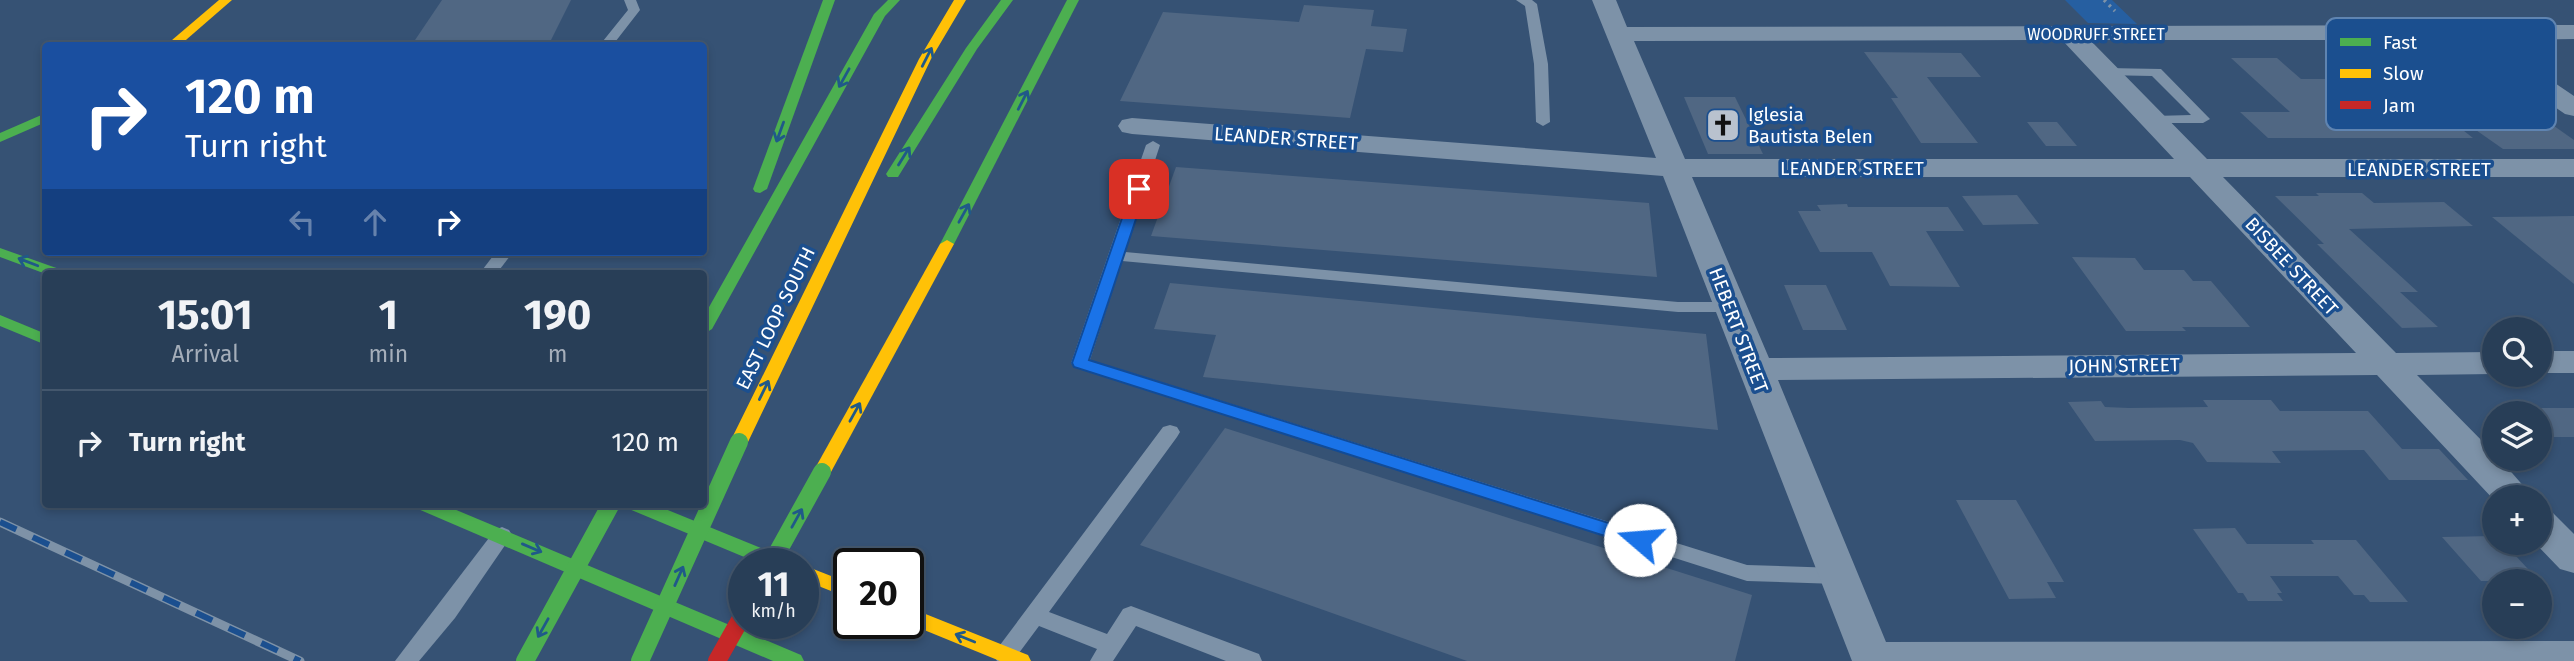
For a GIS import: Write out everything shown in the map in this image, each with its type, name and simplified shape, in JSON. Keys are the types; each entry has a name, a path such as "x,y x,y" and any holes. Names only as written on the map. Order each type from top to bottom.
{"main road":[{"path":"176,42 226,0"},
{"path":"722,293 829,0"},
{"path":"804,68 845,0"},
{"path":"707,323 880,14 894,0"},
{"name":"EAST LOOP SOUTH","path":"640,661 789,338 925,59 960,0"},
{"path":"884,187 972,48 1007,0"},
{"path":"780,548 992,161 1073,0"},
{"path":"0,138 42,119"},
{"path":"789,338 870,211"},
{"path":"0,252 49,270"},
{"path":"0,320 42,338"},
{"path":"434,508 794,661"},
{"path":"525,661 609,508"},
{"path":"645,508 742,548"},
{"path":"924,622 1013,658"},
{"path":"717,661 729,639"}],"street":[{"name":"HEBERT STREET","path":"1604,0 1671,168 1731,307 1836,576 1872,660"},
{"name":"WOODRUFF STREET","path":"2556,32 2574,32"},
{"name":"WOODRUFF STREET","path":"1617,34 2326,33"},
{"name":"BISBEE STREET","path":"2070,34 2502,485"},
{"path":"2556,96 2574,108"},
{"name":"LEANDER STREET","path":"1132,126 1671,168 2574,168"},
{"path":"2552,362 2574,362"},
{"name":"JOHN STREET","path":"1754,369 2482,363"},
{"path":"2552,536 2574,558"},
{"path":"1872,660 2574,658"}],"lane":[{"path":"608,42 634,10 630,0"},
{"path":"1522,0 1531,4 1541,64 1543,122"},
{"path":"2107,72 2156,72 2203,120 2154,120"},
{"path":"1153,145 1080,363 1746,573 1836,576"},
{"path":"490,270 502,256"},
{"path":"1117,256 1678,307 1731,307"},
{"path":"1013,658 1036,616 1170,432"},
{"path":"407,661 447,612 502,535"},
{"path":"1036,616 1106,653 1131,615 1251,661"}],"shaded area":[{"path":"2065,0 2112,0 2137,24 2088,23"}],"building":[{"path":"442,0 571,0 550,42 414,42"},
{"path":"1304,5 1374,10 1371,26 1407,29 1403,52 1366,49 1350,118 1120,101 1163,12 1299,22"},
{"path":"1864,52 1961,53 1981,77 1927,77 1978,143 1921,143 1891,98 1898,98"},
{"path":"2231,58 2277,58 2301,79 2326,79 2326,130 2463,130 2473,138 2268,138 2240,112 2290,112"},
{"name":"Iglesia Bautista Belen","path":"1684,97 1735,97 1763,154 1708,154"},
{"path":"2027,122 2057,122 2077,146 2046,146"},
{"path":"2556,127 2574,140 2574,149 2503,149 2476,130 2556,130"},
{"path":"1176,167 1649,203 1657,277 1151,236"},
{"path":"2316,193 2362,193 2374,203 2444,202 2473,226 2349,229 2418,292 2400,292 2438,327 2402,328 2317,244 2324,244 2275,196 2319,196"},
{"path":"2017,195 2039,224 1983,225 1962,196"},
{"path":"1847,204 1848,207 1948,207 1964,231 1926,231 1960,287 1890,286 1872,252 1820,252 1798,211 1821,211 1817,205"},
{"path":"2574,216 2574,284 2492,217"},
{"path":"2072,257 2135,258 2144,270 2184,270 2193,281 2211,281 2250,327 2182,327 2186,331 2126,331"},
{"path":"1170,283 1706,334 1718,430 1203,377 1216,335 1154,329"},
{"path":"1784,285 1826,285 1847,330 1803,330"},
{"path":"2203,400 2271,400 2280,411 2368,411 2402,449 2439,449 2468,480 2389,480 2364,450 2272,451 2281,463 2207,462 2193,443 2180,440 2095,441 2068,402 2101,401 2105,407 2129,408 2208,407"},
{"path":"2552,408 2574,408 2574,437 2552,437"},
{"path":"1225,428 1752,595 1735,661 1467,661 1140,545"},
{"path":"1956,500 2016,500 2064,582 2047,582 2056,598 2009,599"},
{"path":"2235,528 2247,544 2314,544 2311,540 2356,540 2408,602 2370,602 2364,595 2354,595 2338,576 2270,576 2282,593 2277,593 2283,601 2248,601 2243,593 2238,593 2193,529"},
{"path":"2482,536 2482,555 2515,555 2528,569 2482,569 2481,581 2442,537"}],"railway":[{"path":"0,522 300,661"}],"traffic: fast":[{"path":"760,189 829,0"},
{"path":"707,324 880,14 894,0"},
{"path":"893,174 972,48 1007,0"},
{"path":"947,244 1073,0"},
{"path":"0,138 42,119"},
{"path":"0,252 49,270"},
{"path":"0,320 42,338"},
{"path":"640,661 739,442"},
{"path":"780,548 822,472"},
{"path":"433,508 794,661"},
{"path":"525,661 609,508"},
{"path":"645,508 742,548"}],"traffic: slow":[{"path":"176,42 226,0"},
{"path":"739,442 925,59 960,0"},
{"path":"822,472 947,244"},
{"path":"819,579 833,584"},
{"path":"924,622 1021,661"}],"traffic: jam":[{"path":"717,661 729,639"}],"place":[{"name":"Iglesia Bautista Belen","path":"1723,125"}],"route":[{"path":"1139,189 1080,363 1640,540"}]}
